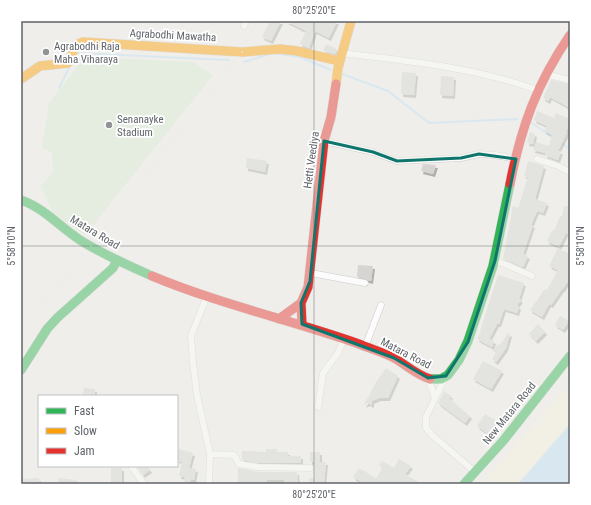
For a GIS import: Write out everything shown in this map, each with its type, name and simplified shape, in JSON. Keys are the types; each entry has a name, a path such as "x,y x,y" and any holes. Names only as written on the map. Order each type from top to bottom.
{"main road":[{"name":"Hetti Veediya","path":"302,324 301,304 307,292 311,273 324,141 331,117 339,61 351,21"},
{"path":"446,376 456,365 468,342 495,261 506,200 527,115 545,74 570,35"},
{"name":"Agrabodhi Mawatha","path":"21,79 40,66 68,63 76,45 83,42 242,52 280,50 297,51 339,61"},
{"name":"Matara Road","path":"21,200 38,208 91,246 117,260 229,304 302,324 365,346 394,358 414,372 428,378 434,380 446,376"},
{"path":"21,370 47,329 56,318 112,268 117,260"},
{"path":"279,318 301,304"},
{"name":"New Matara Road","path":"464,484 503,441 570,356"}],"street":[{"path":"339,61 407,61 452,68 510,80 537,90"},
{"path":"545,74 570,80"},
{"path":"324,141 373,152 397,161 461,158 479,154 516,159"},
{"path":"538,159 570,172"},
{"path":"495,261 507,264 532,276"},
{"path":"311,273 365,283"},
{"path":"207,296 192,336 192,364 210,454 209,484"},
{"path":"365,346 381,305"},
{"path":"318,407 323,372 338,353 344,339"},
{"path":"446,376 426,417 426,428 475,472"},
{"path":"428,378 435,398"},
{"path":"210,454 234,455 239,464 258,467 310,468"},
{"path":"131,467 144,484"}],"highlighted area":[{"path":"324,141 373,152 397,161 461,158 479,154 516,159 495,261 468,342 446,376 428,378 394,358 302,324 301,303 310,281"}],"green space":[{"name":"Senanayke Stadium","path":"85,57 193,62 213,75 85,235 53,213 41,186 53,171 52,152 42,148 49,103"}],"sand":[{"path":"570,384 570,424 518,484 482,484"}],"water":[{"path":"570,424 570,484 518,484 569,425"}],"building":[{"path":"270,21 281,21 271,41 262,37"},
{"path":"286,21 337,21 329,38 315,31 309,48 300,44 306,31"},
{"path":"326,44 337,49 335,54 323,51"},
{"path":"402,72 416,73 414,95 401,94"},
{"path":"441,76 454,77 453,96 440,95"},
{"path":"551,80 570,84 570,108 550,97 548,101 543,98"},
{"path":"537,111 554,118 556,113 570,119 567,133 558,151 561,151 558,160 545,155 546,153 533,150 536,142 549,146 552,135 544,131 547,126 534,120"},
{"path":"530,132 535,134 533,144 527,143"},
{"path":"247,158 267,161 265,172 246,168"},
{"path":"528,161 544,166 535,199 547,203 543,213 537,211 531,225 533,225 523,254 528,256 523,267 503,259 513,206 518,208 528,177 524,176"},
{"path":"423,164 436,165 433,174 421,171"},
{"path":"564,206 570,207 570,235 566,233 559,247 547,241 552,230 554,231 560,216 562,217"},
{"path":"558,248 570,254 570,284 567,282 551,305 549,304 542,317 530,310 545,289 547,290 558,270 549,266"},
{"path":"358,265 373,266 371,281 357,277"},
{"path":"498,275 524,283 519,299 521,300 517,305 519,307 517,313 504,309 499,324 497,324 489,339 494,341 492,347 477,339 481,332 480,331"},
{"path":"560,316 569,321 563,330 555,325"},
{"path":"538,324 545,332 536,341 529,334"},
{"path":"508,333 510,334 506,348 496,362 492,359 496,353 493,351 498,344 500,345"},
{"path":"483,361 502,371 491,389 473,379"},
{"path":"386,368 398,376 388,398 379,398 372,401 372,405 368,403 364,405 376,382"},
{"path":"84,388 95,389 95,395 83,395"},
{"path":"444,391 451,396 449,398 470,416 465,423 438,403"},
{"path":"485,414 497,421 488,434 477,426"},
{"path":"179,449 193,453 189,468 196,469 194,480 191,479 191,484 184,484 185,477 179,476 182,462 178,460"},
{"path":"266,449 277,449 277,452 288,452 288,456 301,456 301,463 258,463 242,460 242,451 266,452"},
{"path":"310,452 320,452 320,462 326,462 324,484 309,484 309,478 314,478 314,462 310,462"},
{"path":"399,459 411,466 405,474 422,484 365,484 353,477 359,468 376,478 383,468 379,465 382,461 394,468"},
{"path":"138,467 148,467 150,470 143,475"},
{"path":"111,468 122,468 122,484 111,484"},
{"path":"238,468 258,472 297,472 298,484 284,484 284,480 267,480 267,484 238,484"},
{"path":"39,478 39,484 21,484 21,479"},
{"path":"58,478 77,480 77,484 58,484"}],"waterway":[{"path":"76,53 229,60"},
{"path":"244,62 273,53 300,57 331,70"},
{"path":"59,88 70,66"},
{"path":"342,74 388,91 429,123 518,119"},
{"path":"532,123 552,137"},
{"path":"561,143 570,149"}],"railway":[{"path":"21,329 91,246 242,52 257,21"}],"traffic: fast":[{"path":"430,379 441,379 448,375 459,360 468,341 493,266 510,184"},
{"path":"21,200 45,213 88,245 152,276"},
{"path":"21,370 47,329 57,318 113,268 117,260"},
{"path":"464,484 503,441 570,356"}],"traffic: slow":[{"path":"336,84 338,68 351,21"},
{"path":"21,79 40,66 68,63 76,45 83,42 242,52 280,49 297,51 339,61"}],"traffic: jam":[{"path":"510,184 519,143 539,88 558,53 570,35"},
{"path":"279,319 301,303 308,287 324,141 331,117 336,84"},
{"path":"152,276 203,295 359,344 392,357 416,373 430,379"},
{"path":"301,303 302,324"}],"place":[{"name":"Agrabodhi Raja Maha Viharaya","path":"46,52"},
{"name":"Senanayke Stadium","path":"109,125"}]}
